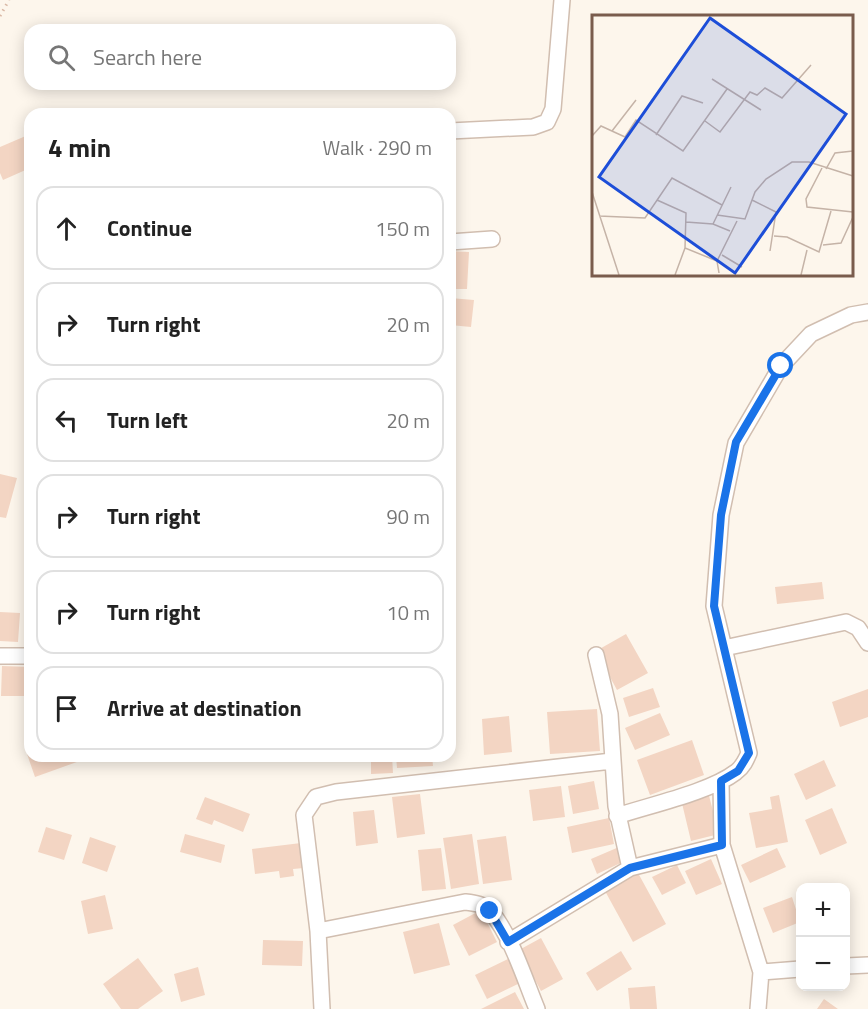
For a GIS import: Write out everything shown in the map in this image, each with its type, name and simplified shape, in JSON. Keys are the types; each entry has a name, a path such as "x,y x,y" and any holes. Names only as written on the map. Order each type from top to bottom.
{"street":[{"path":"456,131 533,128 547,122 553,109 562,0"},
{"path":"456,242 492,239"},
{"path":"617,816 721,781 738,771 749,753 714,606 721,515 736,442 781,366 811,334 851,315 868,312"},
{"path":"724,648 846,622 858,628 868,643"},
{"path":"596,655 610,714 617,816 630,868"},
{"path":"0,656 24,656"},
{"path":"322,1009 318,931 304,815 316,796 612,761"},
{"path":"721,781 722,845 761,972 758,1009"},
{"path":"508,942 630,868 722,845"},
{"path":"318,931 465,902 480,904 490,911 508,942 537,1009"},
{"path":"850,966 868,965"},
{"path":"761,972 796,969"}],"path":[{"path":"0,16 9,0"}],"building":[{"path":"24,137 24,171 3,180 0,173 0,147"},
{"path":"456,251 469,252 467,289 456,289"},
{"path":"456,298 474,300 471,327 456,326"},
{"path":"0,474 17,478 6,518 0,517"},
{"path":"822,582 824,599 777,604 775,587"},
{"path":"0,612 20,613 18,642 0,641"},
{"path":"626,634 648,673 617,690 596,651"},
{"path":"2,666 24,667 24,696 1,696"},
{"path":"653,688 660,707 629,717 623,698"},
{"path":"868,689 868,717 840,727 832,702"},
{"path":"597,709 600,751 550,754 547,712"},
{"path":"660,713 670,735 635,750 625,728"},
{"path":"509,716 512,752 484,755 482,719"},
{"path":"692,740 704,775 650,795 637,760"},
{"path":"824,760 836,786 806,800 794,774"},
{"path":"30,762 77,762 35,777"},
{"path":"371,762 392,762 393,773 371,774"},
{"path":"396,762 433,762 433,766 397,768"},
{"path":"594,781 599,809 573,814 568,786"},
{"path":"561,786 565,817 533,821 529,790"},
{"path":"707,788 719,834 691,841 680,795"},
{"path":"420,794 425,834 397,838 392,797"},
{"path":"779,795 788,842 756,848 749,813 772,809 770,797"},
{"path":"205,797 250,814 243,832 214,820 212,825 196,819"},
{"path":"832,808 847,843 820,855 805,820"},
{"path":"374,810 378,843 356,846 353,812"},
{"path":"609,818 614,844 572,853 567,827"},
{"path":"46,827 72,835 64,860 38,852"},
{"path":"185,834 225,845 221,863 180,852"},
{"path":"472,834 479,884 451,889 443,838"},
{"path":"506,836 512,880 483,884 477,840"},
{"path":"90,837 116,846 107,872 82,863"},
{"path":"301,843 304,868 293,869 294,876 280,878 279,871 255,874 252,849"},
{"path":"619,847 625,861 597,874 591,859"},
{"path":"441,848 446,889 422,891 418,850"},
{"path":"777,848 786,867 750,883 741,865"},
{"path":"711,859 722,884 696,895 685,871"},
{"path":"677,865 686,883 662,895 652,877"},
{"path":"638,873 666,924 633,942 605,891"},
{"path":"105,895 113,929 88,934 81,901"},
{"path":"792,897 796,910 796,924 773,933 763,908"},
{"path":"481,910 497,942 469,956 453,925"},
{"path":"439,923 450,965 414,974 403,932"},
{"path":"541,938 563,979 541,991 519,950"},
{"path":"263,940 303,941 302,966 262,965"},
{"path":"621,951 632,969 597,991 586,973"},
{"path":"138,958 163,991 138,1009 121,1009 103,984"},
{"path":"508,959 520,983 487,999 475,975"},
{"path":"198,967 205,995 181,1002 174,974"},
{"path":"655,986 657,1009 630,1009 628,988"},
{"path":"515,992 524,1009 481,1009"},
{"path":"824,999 838,1009 817,1009"}],"route":[{"path":"490,911 508,942 630,868 722,845 721,781 738,771 749,753 714,606 721,515 736,442 781,366"}]}
